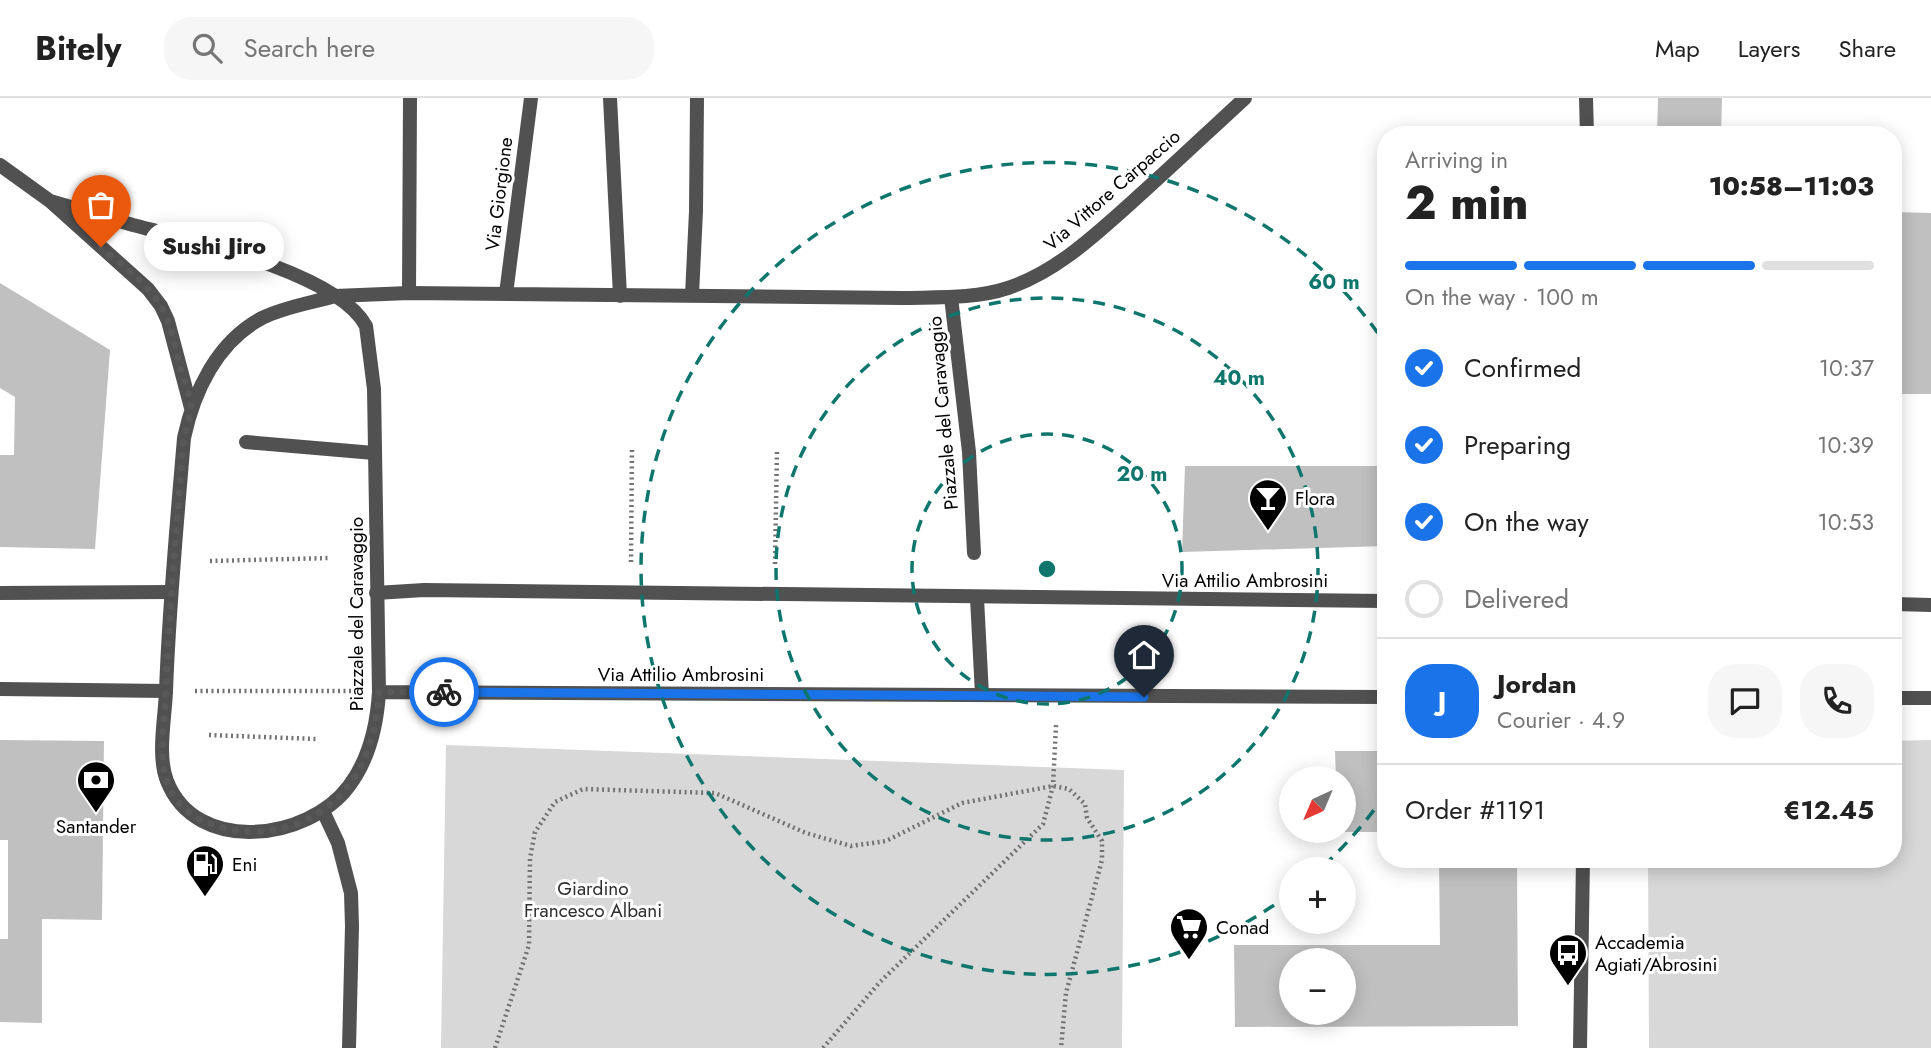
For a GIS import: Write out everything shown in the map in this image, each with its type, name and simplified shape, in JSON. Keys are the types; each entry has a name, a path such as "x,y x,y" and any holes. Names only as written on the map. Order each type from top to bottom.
{"street":[{"path":"409,293 410,98"},
{"name":"Via Giorgione","path":"506,294 531,98"},
{"path":"610,98 620,296"},
{"path":"692,295 697,172 696,98"},
{"name":"Via Vittore Carpaccio","path":"951,297 1009,288 1057,264 1120,212 1245,98"},
{"path":"1586,98 1587,126"},
{"path":"0,165 50,201 134,275 161,306 191,408"},
{"path":"50,201 237,254 289,272 335,296"},
{"name":"Piazzale del Caravaggio","path":"335,296 354,309 366,326 374,389 379,692 373,740 349,786 323,811 285,828 251,831 206,823 184,807 174,795 164,771 171,592 184,438 191,408 212,365 248,327 274,313 335,296 409,293 951,297 969,452 974,553"},
{"path":"246,442 374,453"},
{"name":"Via Attilio Ambrosini","path":"376,593 424,590 1377,601"},
{"path":"0,593 171,592"},
{"path":"977,598 982,695"},
{"path":"1902,604 1931,604"},
{"path":"0,689 166,691"},
{"name":"Via Attilio Ambrosini","path":"379,692 1377,697"},
{"path":"1902,698 1931,698"},
{"path":"323,811 338,843 351,893 349,1048"},
{"path":"1580,1048 1583,868"}],"path":[{"path":"630,570 632,449"},
{"path":"775,572 777,450"},
{"path":"210,561 330,558"},
{"path":"166,691 379,692"},
{"path":"823,1048 880,982 1043,824 1053,786 1058,696"},
{"path":"209,735 316,739"},
{"path":"495,1048 529,945 530,858 535,832 555,802 583,789 715,793 806,833 851,846 886,841 962,803 1053,786 1069,789 1085,804 1087,818 1102,841 1099,872 1066,993 1061,1048"}],"green space":[{"path":"1931,740 1931,1048 1649,1048 1648,868 1902,868 1902,741"},
{"name":"Giardino Francesco Albani","path":"446,745 1124,770 1122,1048 441,1048"}],"building":[{"path":"1658,98 1722,98 1721,126 1657,126"},
{"path":"1902,212 1931,213 1931,394 1902,394"},
{"path":"0,283 110,350 95,549 0,547 0,455 14,455 15,397 0,388"},
{"path":"1185,466 1377,466 1377,546 1182,552"},
{"path":"0,740 104,741 102,920 42,919 42,1023 0,1022 0,939 8,939 8,840 0,840"},
{"path":"1335,751 1377,751 1377,832 1356,832 1356,766 1336,766"},
{"path":"1439,868 1517,868 1518,1026 1235,1027 1234,945 1440,945"}],"way so far":[{"path":"101,247 134,275 161,306 191,408 184,438 167,635 163,759 164,771 174,795 194,815 217,827 251,831 285,828 323,811 343,794 358,773 373,740 379,692 444,692"}],"place":[{"name":"Sushi Jiro","path":"101,247"},
{"name":"Flora","path":"1268,532"},
{"name":"Santander","path":"96,814"},
{"name":"Eni","path":"205,898"},
{"name":"Conad","path":"1189,961"},
{"name":"Accademia Agiati/Abrosini","path":"1568,987"}],"route":[{"path":"444,692 1144,697"}]}
